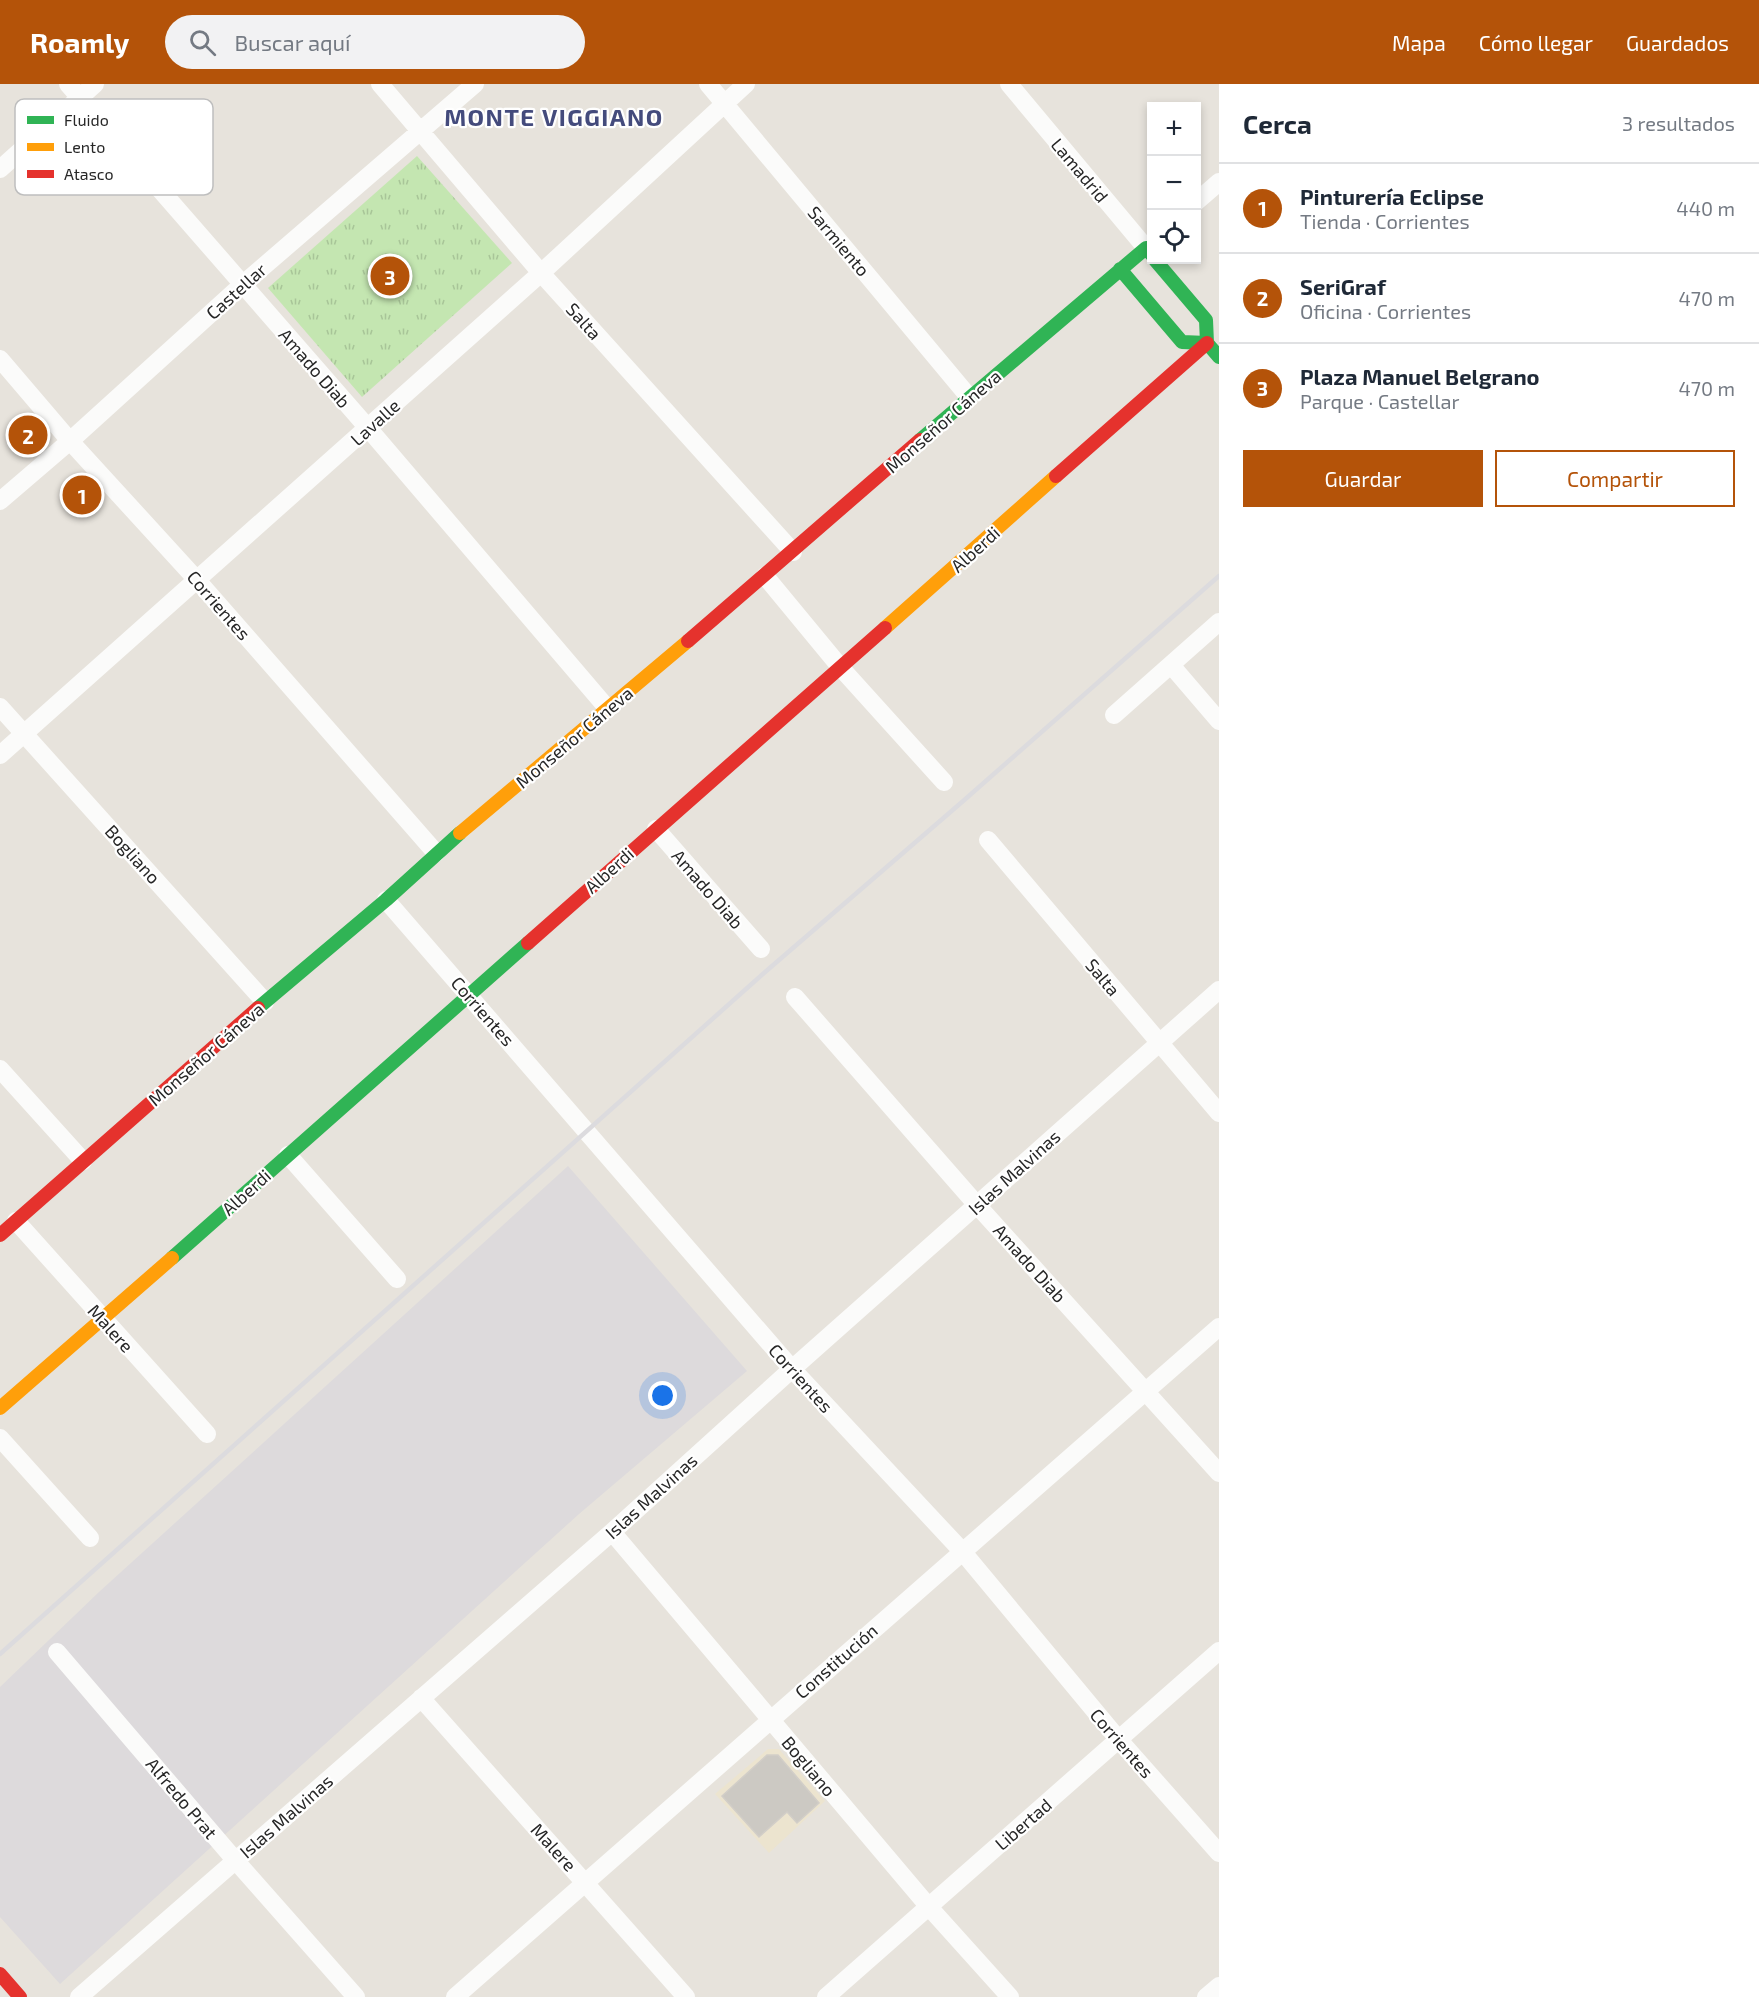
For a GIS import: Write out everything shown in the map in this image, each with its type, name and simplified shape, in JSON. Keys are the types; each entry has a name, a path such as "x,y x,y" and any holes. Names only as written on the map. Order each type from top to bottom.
{"street":[{"path":"74,91 95,84"},
{"name":"Salta","path":"380,84 541,273 793,552"},
{"name":"Castellar","path":"0,501 70,441 242,285 475,84"},
{"name":"Sarmiento","path":"708,84 969,398"},
{"name":"Lavalle","path":"0,755 541,273 746,84"},
{"name":"Lamadrid","path":"1009,84 1147,246"},
{"path":"0,169 15,153"},
{"path":"1201,198 1219,182"},
{"name":"Amado Diab","path":"164,195 368,428 608,709"},
{"name":"Monseñor Cáneva","path":"0,1235 265,1002 386,900 436,853 765,576 1120,269 1147,253"},
{"name":"Lamadrid","path":"1161,264 1206,321 1219,357"},
{"path":"1120,269 1182,342 1213,338"},
{"name":"Alberdi","path":"0,1408 1213,338"},
{"name":"Corrientes","path":"0,359 436,853"},
{"path":"765,576 841,668 944,782"},
{"path":"1114,716 1219,622"},
{"path":"1171,665 1219,721"},
{"name":"Bogliano","path":"0,707 265,1002"},
{"name":"Amado Diab","path":"656,829 761,949"},
{"name":"Salta","path":"988,840 1219,1113"},
{"name":"Corrientes","path":"386,900 792,1369 962,1551 1119,1740 1219,1853"},
{"name":"Islas Malvinas","path":"79,1997 612,1532 1219,990"},
{"name":"Amado Diab","path":"795,997 977,1205 1219,1473"},
{"path":"0,1069 83,1161"},
{"path":"288,1155 397,1279"},
{"name":"Malere","path":"16,1221 207,1434"},
{"name":"Constitución","path":"455,1997 587,1884 770,1720 1219,1327"},
{"path":"0,1438 90,1538"},
{"name":"Bogliano","path":"612,1532 929,1907 1010,1997"},
{"name":"Libertad","path":"826,1997 1219,1651"},
{"name":"Alfredo Prat","path":"57,1652 356,1997"},
{"name":"Malere","path":"421,1698 686,1997"},
{"path":"0,1974 20,1997"},
{"path":"1206,1997 1219,1986"}],"shaded area":[{"path":"568,1166 747,1371 579,1514 60,1984 0,1917 0,1687 99,1592"},
{"path":"768,1749 779,1749 825,1801 769,1853 715,1794"}],"green space":[{"path":"417,156 512,263 362,397 268,288"}],"building":[{"path":"767,1755 778,1755 819,1803 797,1823 787,1812 759,1837 722,1796"}],"railway":[{"path":"0,1654 764,973 1219,576"}],"traffic: fast":[{"path":"920,440 1147,249"},
{"path":"1158,264 1206,320 1207,343 1219,357"},
{"path":"1120,269 1182,342 1207,343"},
{"path":"258,1008 386,900 460,833"},
{"path":"172,1258 528,943"}],"traffic: slow":[{"path":"885,628 1056,476"},
{"path":"460,833 688,641"},
{"path":"0,1408 172,1258"}],"traffic: jam":[{"path":"1056,476 1207,343"},
{"path":"688,641 920,440"},
{"path":"528,943 885,628"},
{"path":"0,1235 258,1008"},
{"path":"0,1974 20,1997"}],"place":[{"name":"Plaza Manuel Belgrano","path":"390,276"},
{"name":"SeriGraf","path":"28,435"},
{"name":"Pinturería Eclipse","path":"82,495"}],"district":[{"name":"MONTE VIGGIANO","path":"554,116"}]}
